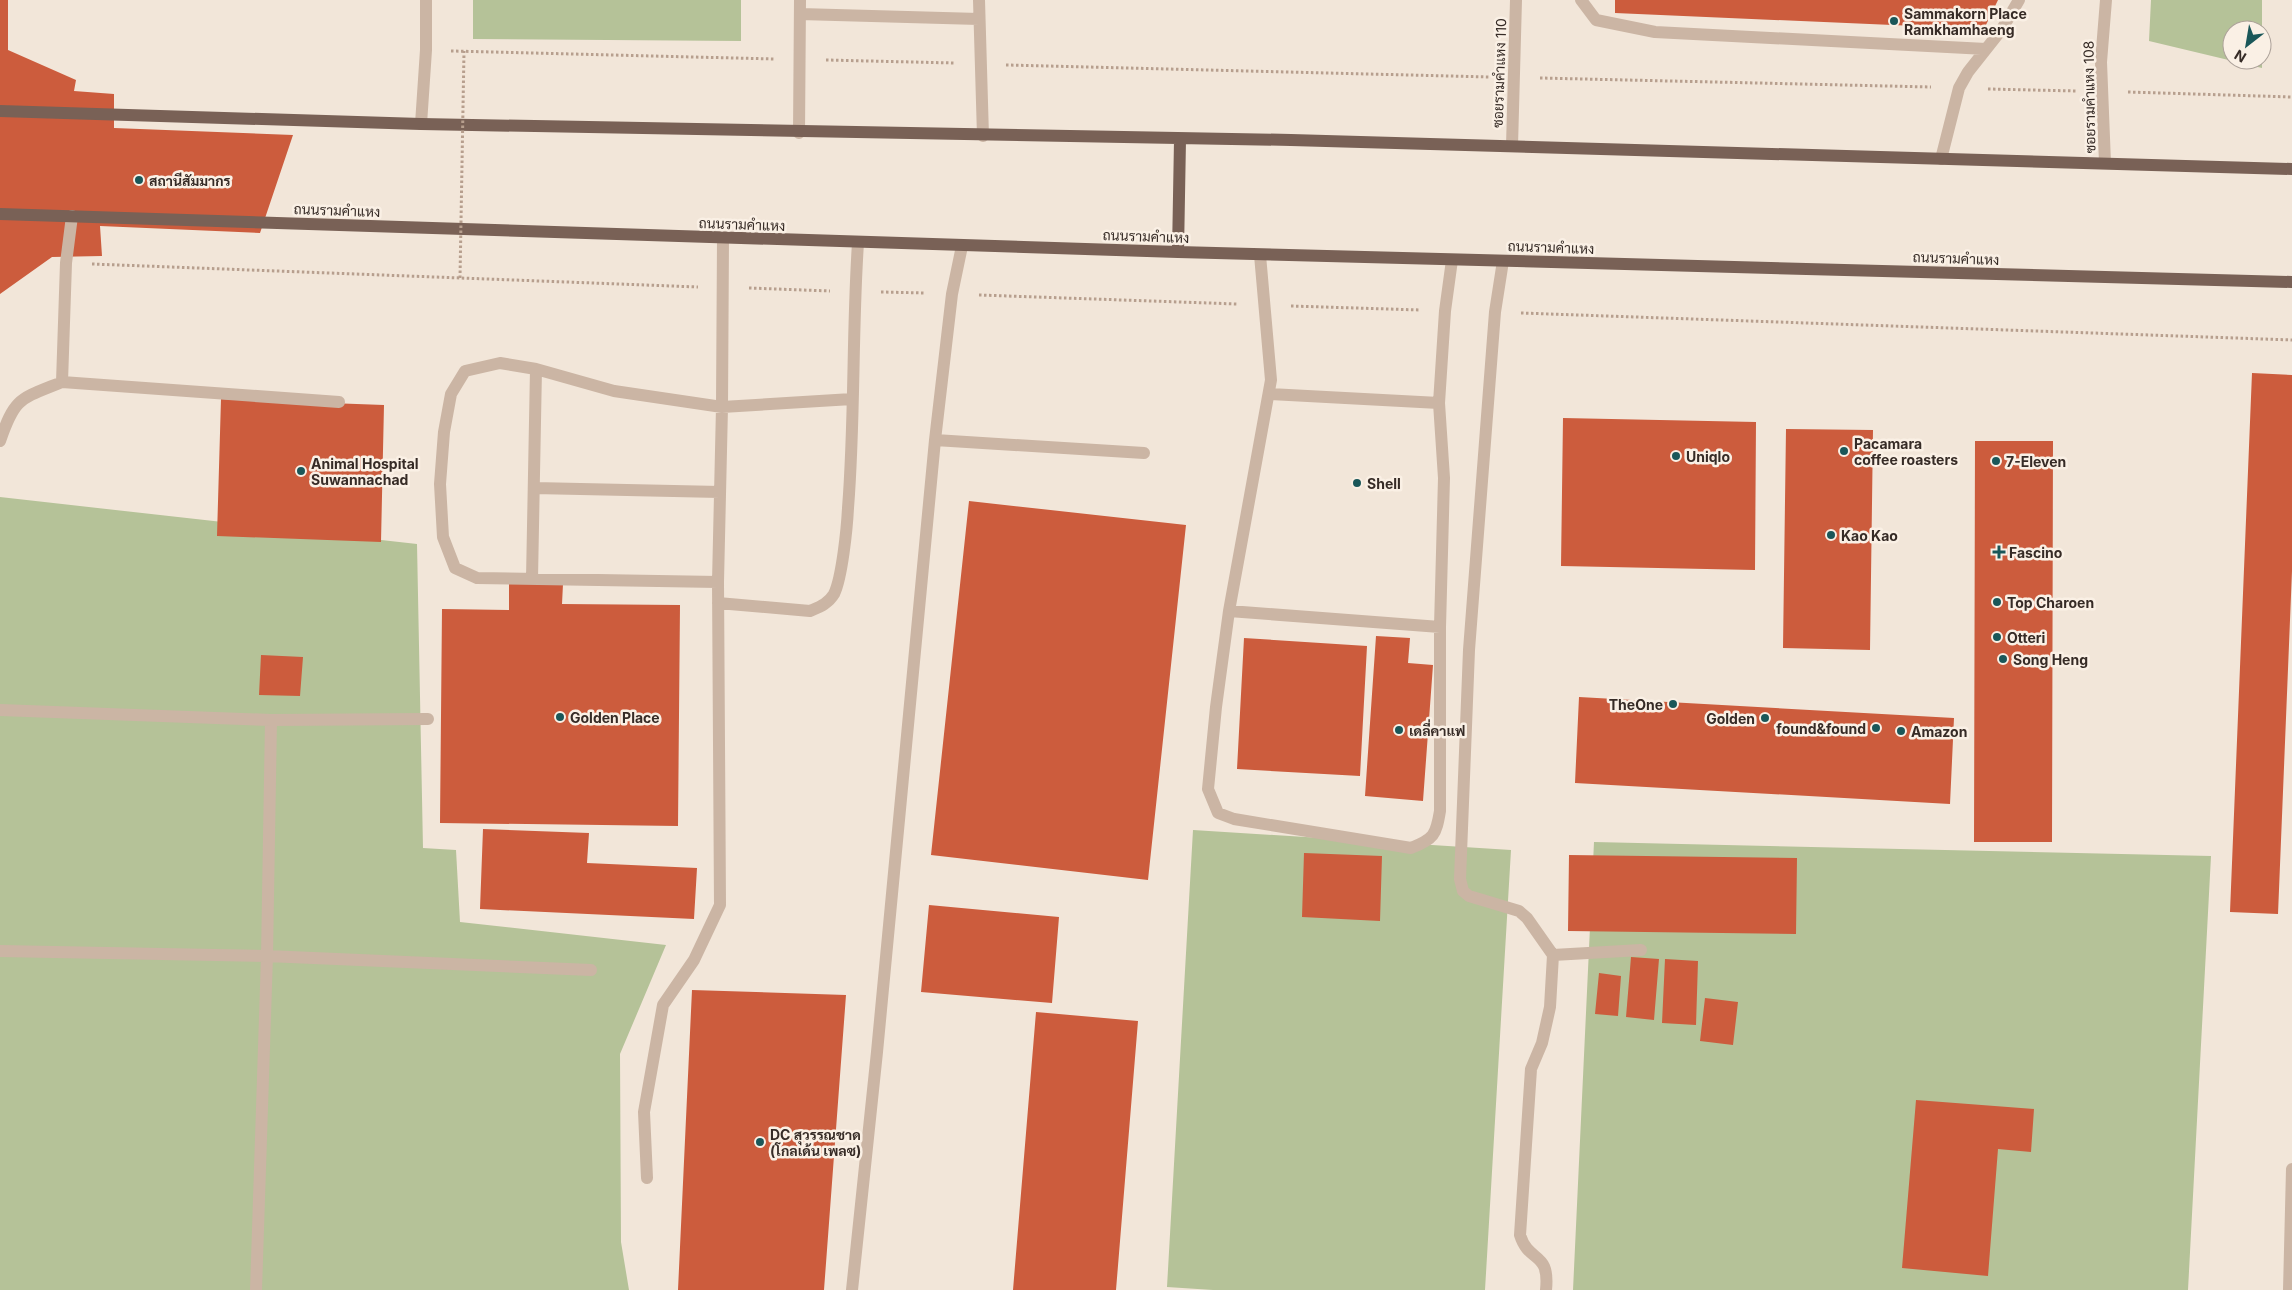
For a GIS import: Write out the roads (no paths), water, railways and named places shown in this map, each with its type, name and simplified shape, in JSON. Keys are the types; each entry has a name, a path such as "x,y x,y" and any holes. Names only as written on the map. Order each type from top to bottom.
{"main road":[{"path":"0,111 799,133 1512,146 2292,169"},
{"path":"1178,252 1180,140"},
{"name":"ถนนรามคำแหง","path":"0,214 1260,255 2292,282"}],"street":[{"path":"421,124 426,50 426,0"},
{"path":"799,133 800,0"},
{"path":"979,0 983,136"},
{"name":"ซอยรามคำแหง 110","path":"1512,146 1516,0"},
{"path":"1581,0 1596,20 1655,32 1986,49"},
{"path":"1941,159 1959,88 2019,0"},
{"name":"ซอยรามคำแหง 108","path":"2105,163 2101,62 2106,0"},
{"path":"800,14 979,19"},
{"path":"62,382 66,263 72,216"},
{"path":"647,1178 644,1112 663,1005 694,960 720,905 718,582 723,238"},
{"path":"718,603 810,612 824,606 834,594 846,538 853,448 854,292 858,243"},
{"path":"852,1290 878,1042 935,440 952,294 962,246"},
{"path":"1260,255 1266,305 1271,380 1229,610 1216,707 1208,789 1218,813 1234,819 1411,848 1430,841 1437,831 1440,811 1440,627 1444,478 1439,403 1445,311 1452,260"},
{"path":"1503,261 1495,312 1469,650 1460,879 1463,891 1468,896 1519,910 1527,918 1553,955 1550,1007 1542,1042 1531,1069 1520,1235 1524,1247 1543,1262 1547,1276 1546,1290"},
{"path":"718,582 477,578 455,568 443,537 440,484 444,432 451,394 465,371 500,363 536,369 614,391 722,406 852,398"},
{"path":"532,579 536,369"},
{"path":"0,441 10,412 24,398 62,382 339,402"},
{"path":"1269,394 1439,403"},
{"path":"935,440 1144,453"},
{"path":"534,488 720,492"},
{"path":"1229,610 1440,627"},
{"path":"0,710 271,720 428,719"},
{"path":"256,1290 267,956 271,720"},
{"path":"1553,955 1641,950"},
{"path":"0,951 267,956 591,970"},
{"path":"2289,1290 2292,1169"}],"place":[{"name":"Sammakorn Place Ramkhamhaeng","path":"1894,21"},
{"name":"สถานีสัมมากร","path":"139,180"},
{"name":"Pacamara coffee roasters","path":"1844,451"},
{"name":"Uniqlo","path":"1676,456"},
{"name":"7-Eleven","path":"1996,461"},
{"name":"Animal Hospital Suwannachad","path":"301,471"},
{"name":"Shell","path":"1357,483"},
{"name":"Kao Kao","path":"1831,535"},
{"name":"Fascino","path":"1999,552"},
{"name":"Top Charoen","path":"1997,602"},
{"name":"Otteri","path":"1997,637"},
{"name":"Song Heng","path":"2003,659"},
{"name":"TheOne","path":"1673,704"},
{"name":"Golden Place","path":"560,717"},
{"name":"Golden","path":"1765,718"},
{"name":"found&found","path":"1876,728"},
{"name":"เดลี่คาแฟ","path":"1399,730"},
{"name":"Amazon","path":"1901,731"},
{"name":"DC สุวรรณชาด (โกลเด้น เพลซ)","path":"760,1142"}]}
